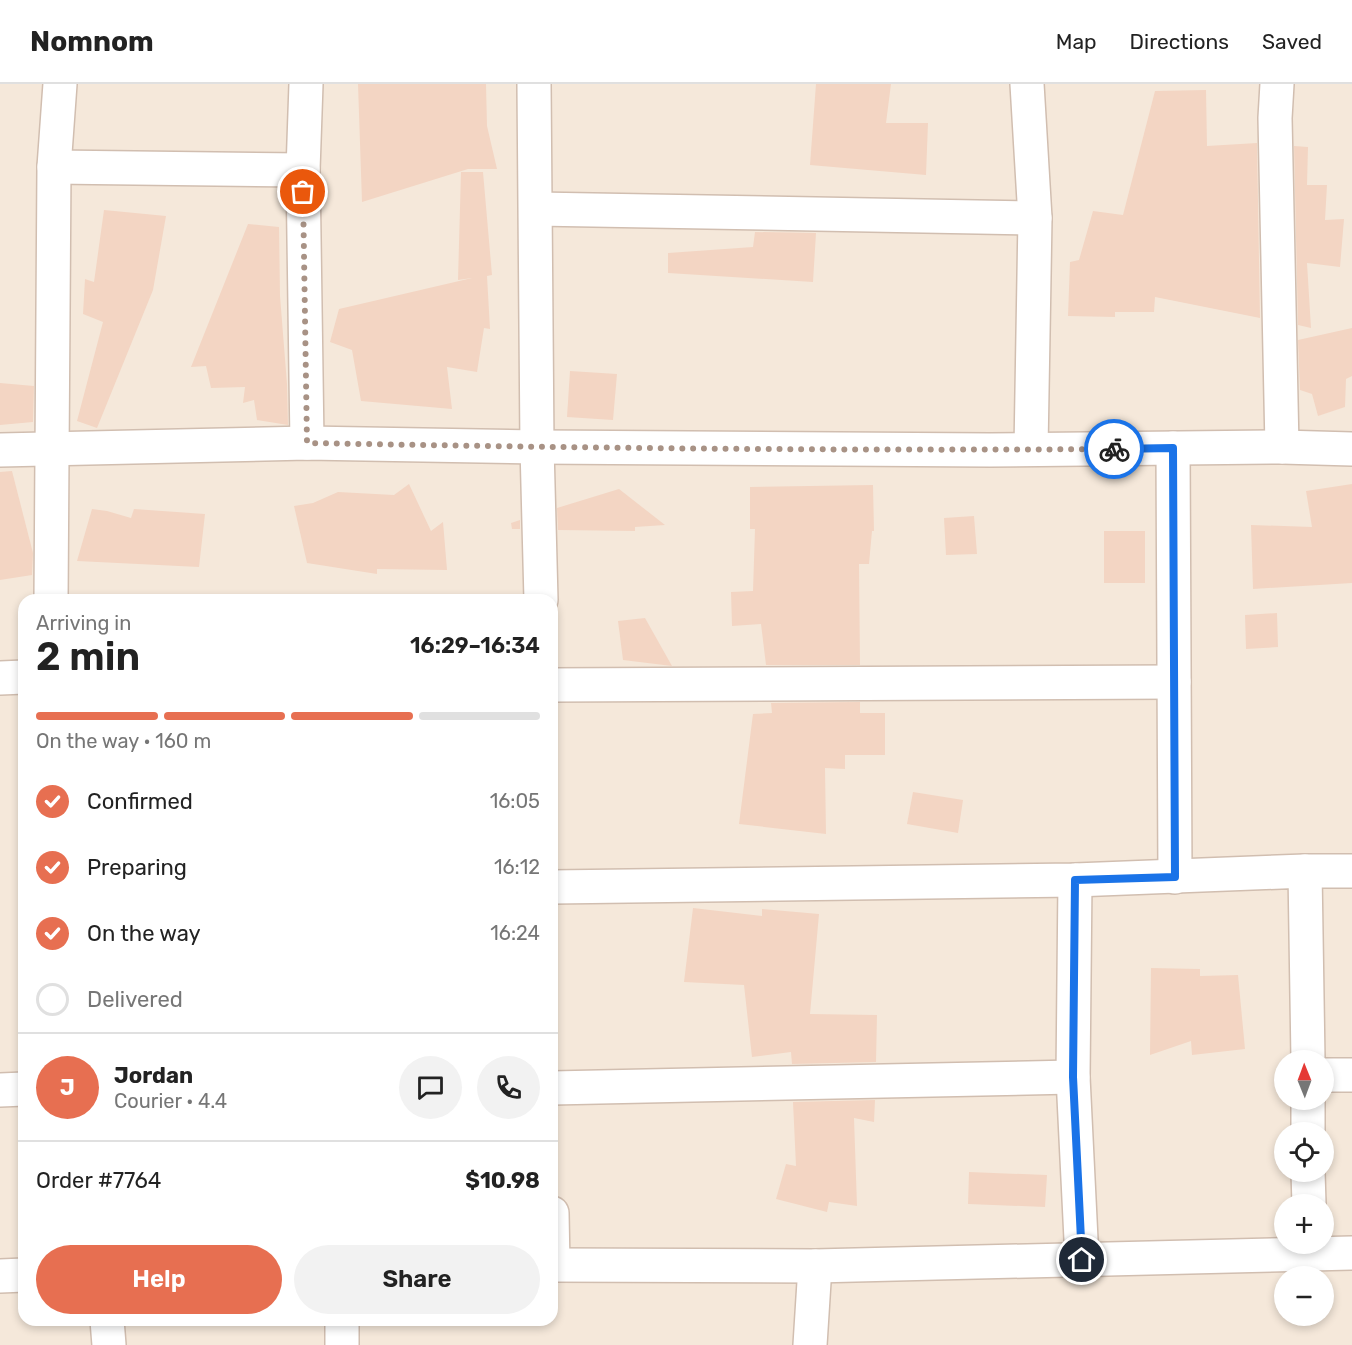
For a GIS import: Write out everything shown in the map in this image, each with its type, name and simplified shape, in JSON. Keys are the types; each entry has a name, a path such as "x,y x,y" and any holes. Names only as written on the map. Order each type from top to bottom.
{"street":[{"path":"51,594 54,167 60,84"},
{"path":"306,84 303,170 307,443"},
{"path":"534,84 537,447 541,594"},
{"path":"1027,84 1035,218 1031,449"},
{"path":"1277,84 1275,118 1282,447"},
{"path":"54,167 303,170"},
{"path":"536,209 1035,218"},
{"path":"0,450 307,443 537,447 1031,449 1282,447 1352,449"},
{"path":"1173,448 1175,877"},
{"path":"0,678 18,677"},
{"path":"558,685 1174,682"},
{"path":"1305,871 1308,1050"},
{"path":"558,887 1075,880 1352,871"},
{"path":"1075,880 1073,1077 1082,1260"},
{"path":"1334,1075 1352,1075"},
{"path":"558,1088 1073,1077"},
{"path":"0,1090 18,1089"},
{"path":"558,1265 814,1266 1082,1260 1274,1251"},
{"path":"1334,1251 1352,1253"},
{"path":"810,1345 814,1266"},
{"path":"0,1276 18,1275"},
{"path":"107,1326 109,1345"},
{"path":"342,1326 342,1345"}],"shaded area":[{"path":"0,84 1352,84 1352,1345 0,1345"}],"building":[{"path":"358,84 486,84 487,126 497,169 468,169 362,202"},
{"path":"816,84 891,84 886,123 928,123 926,175 810,165"},
{"path":"1206,90 1207,146 1257,143 1260,318 1155,297 1154,312 1115,312 1115,317 1068,316 1070,262 1079,260 1093,211 1123,215 1155,91"},
{"path":"1294,146 1308,147 1307,185 1327,185 1325,220 1344,219 1340,267 1307,263 1311,328 1298,325"},
{"path":"461,172 483,172 492,275 487,276 490,329 484,328 477,372 447,367 452,409 361,401 352,350 330,342 339,309 472,278 458,280"},
{"path":"104,210 166,216 153,290 97,428 77,421 103,322 83,314 85,279 94,282"},
{"path":"248,224 279,227 280,296 288,425 257,420 254,400 243,403 245,387 211,388 206,366 191,367"},
{"path":"755,232 816,233 813,282 668,273 668,253 753,247"},
{"path":"1352,328 1352,376 1346,379 1345,407 1318,416 1312,394 1300,390 1298,340"},
{"path":"570,371 617,374 613,420 567,417"},
{"path":"0,383 34,386 33,422 0,425"},
{"path":"12,471 33,553 32,575 0,580 0,472"},
{"path":"409,484 431,531 443,522 447,570 377,569 377,574 307,563 294,506 313,503 338,492 394,495"},
{"path":"1352,484 1352,583 1253,589 1251,525 1312,527 1306,491"},
{"path":"873,485 874,531 872,531 869,564 859,564 860,665 766,665 761,624 732,626 731,592 753,591 755,529 750,529 750,487"},
{"path":"619,489 665,525 635,527 635,531 558,530 557,508"},
{"path":"92,509 131,518 134,509 205,514 199,567 77,561"},
{"path":"974,516 977,554 946,555 944,518"},
{"path":"520,520 520,529 512,529 511,523"},
{"path":"1104,531 1145,531 1145,583 1104,583"},
{"path":"1277,613 1278,647 1246,649 1245,615"},
{"path":"645,618 672,666 623,660 618,621"},
{"path":"860,702 860,713 885,713 885,755 845,755 845,769 825,768 826,834 739,824 753,714 772,713 771,703"},
{"path":"913,792 963,800 958,833 907,824"},
{"path":"693,908 762,916 762,909 819,914 810,1014 877,1015 876,1062 792,1064 791,1052 752,1057 744,985 684,982"},
{"path":"1151,968 1200,969 1200,976 1238,975 1245,1049 1192,1055 1191,1041 1150,1055"},
{"path":"875,1100 874,1122 854,1118 857,1206 829,1202 827,1212 776,1199 786,1164 796,1166 793,1102"},
{"path":"969,1172 1047,1175 1045,1207 968,1204"}],"way so far":[{"path":"303,192 307,443 537,447 1114,449"}],"route":[{"path":"1082,1260 1073,1077 1075,880 1175,877 1173,448 1114,449"}]}
